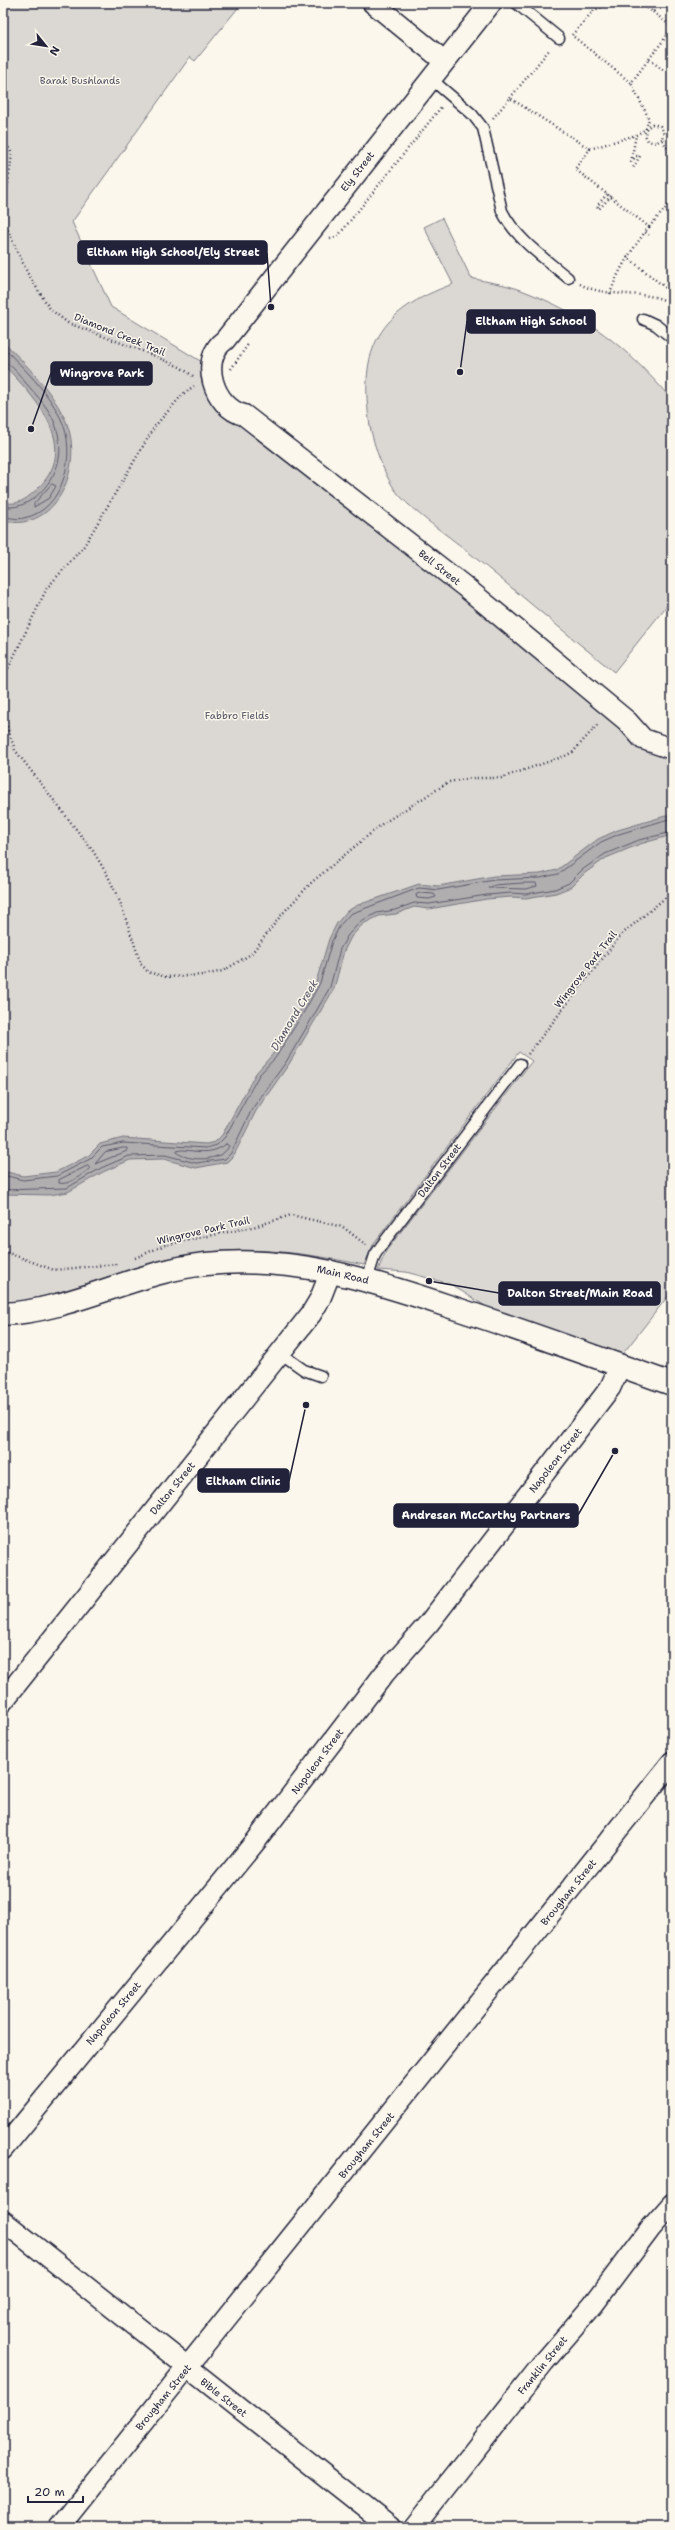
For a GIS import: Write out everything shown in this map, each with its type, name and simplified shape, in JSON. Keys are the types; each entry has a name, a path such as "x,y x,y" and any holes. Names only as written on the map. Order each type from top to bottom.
{"main road":[{"name":"Main Road","path":"3,1314 35,1310 158,1272 206,1264 264,1263 331,1271 367,1280 485,1318 672,1384"}],"street":[{"path":"373,3 444,61"},
{"name":"Ely Street","path":"219,371 214,353 430,78 491,3"},
{"name":"Bell Street","path":"219,371 215,388 223,403 233,412 244,415 464,586 631,725 643,739 670,759"},
{"name":"Bell Street","path":"631,725 672,737"},
{"name":"Dalton Street","path":"3,1701 280,1353 320,1299 331,1271"},
{"name":"Napoleon Street","path":"3,2148 256,1841 384,1674 429,1623 610,1388 620,1366"},
{"name":"Brougham Street","path":"59,2527 672,1762"},
{"name":"Franklin Street","path":"414,2527 544,2362 594,2305 650,2229 672,2204"},
{"name":"Bible Street","path":"3,2221 390,2527"}],"lane":[{"path":"516,3 559,38"},
{"path":"430,78 472,114 483,128 502,211 508,224 516,234 568,278"},
{"path":"643,319 656,325 672,338"},
{"name":"Dalton Street","path":"367,1280 375,1255 520,1064"},
{"path":"280,1353 304,1370 321,1376"}],"path":[{"path":"483,128 510,98 559,38 571,35 594,10 613,3"},
{"path":"631,83 672,28 641,3"},
{"path":"652,12 660,3"},
{"path":"571,35 631,83 649,119 646,129 645,135 648,141 656,143 662,139 664,132 660,126 652,124 646,129 636,135 590,149 575,169 607,194 612,196 649,227"},
{"path":"649,59 664,71"},
{"path":"510,98 590,149"},
{"path":"327,240 338,236 447,99"},
{"path":"633,168 640,156 636,156 631,162 636,135"},
{"name":"Diamond Creek Trail","path":"3,137 12,154 6,198 5,224 28,274 50,309 68,323 180,367 192,375 197,385 183,394 155,426 84,546 47,588 3,679"},
{"path":"662,139 672,157"},
{"path":"607,194 597,206 599,209 612,196"},
{"path":"610,294 617,272 645,232 672,201"},
{"path":"645,232 649,235"},
{"path":"627,257 672,293"},
{"path":"568,278 585,287 610,294 650,296 672,304"},
{"path":"219,371 229,371 243,353 251,339"},
{"path":"3,715 16,750 93,851 108,876 120,902 141,964 148,972 166,977 217,973 243,960 258,946 283,913 330,865 382,824 438,788 456,780 501,778 517,774 565,756 573,752 602,720"},
{"path":"670,759 672,790"},
{"name":"Wingrove Park Trail","path":"520,1064 621,935 672,892"},
{"name":"Wingrove Park Trail","path":"129,1260 165,1245 257,1226 291,1215 343,1227 371,1249 375,1255"},
{"path":"3,1251 54,1270 122,1263"}],"green space":[{"path":"3,3 242,3 195,61 190,57 72,222 111,307 207,365 210,386 672,755 672,1291 621,1356 490,1309 450,1284 406,1272 378,1270 386,1251 532,1061 519,1052 374,1243 364,1265 287,1252 237,1250 212,1252 186,1255 160,1261 63,1291 23,1301 3,1304"},
{"path":"442,218 471,278 521,290 566,310 586,322 622,348 672,400 672,599 614,672 467,551 414,510 394,488 381,462 370,426 367,399 367,375 371,354 379,336 391,320 407,307 427,295 453,284 424,227"}],"water":[{"path":"3,341 20,358 52,396 64,417 70,434 72,453 69,472 63,490 53,505 40,516 23,522 3,521 3,502 17,503 35,491 49,474 55,457 55,440 49,424 40,408 16,377 3,364"},
{"path":"672,814 672,835 640,844 606,858 585,873 571,887 556,893 526,898 511,897 487,899 429,909 414,907 396,914 379,916 363,924 351,937 344,951 334,989 289,1064 256,1111 234,1155 227,1162 196,1168 164,1159 130,1160 103,1172 68,1192 50,1195 3,1194 3,1171 23,1176 56,1172 88,1156 100,1144 123,1138 206,1144 215,1142 222,1135 256,1073 272,1055 301,1009 316,982 329,939 337,923 347,911 358,905 419,884 438,886 494,876 540,874 557,870 598,839 618,830"}],"place":[{"name":"Eltham High School/Ely Street","path":"271,307"},
{"name":"Eltham High School","path":"460,372"},
{"name":"Wingrove Park","path":"31,429"},
{"name":"Dalton Street/Main Road","path":"429,1281"},
{"name":"Eltham Clinic","path":"306,1405"},
{"name":"Andresen McCarthy Partners","path":"615,1451"}],"park label":[{"name":"Barak Bushlands","path":"80,80"},
{"name":"Fabbro Fields","path":"237,715"}],"water label":[{"name":"Diamond Creek","path":"294,1015"}]}
